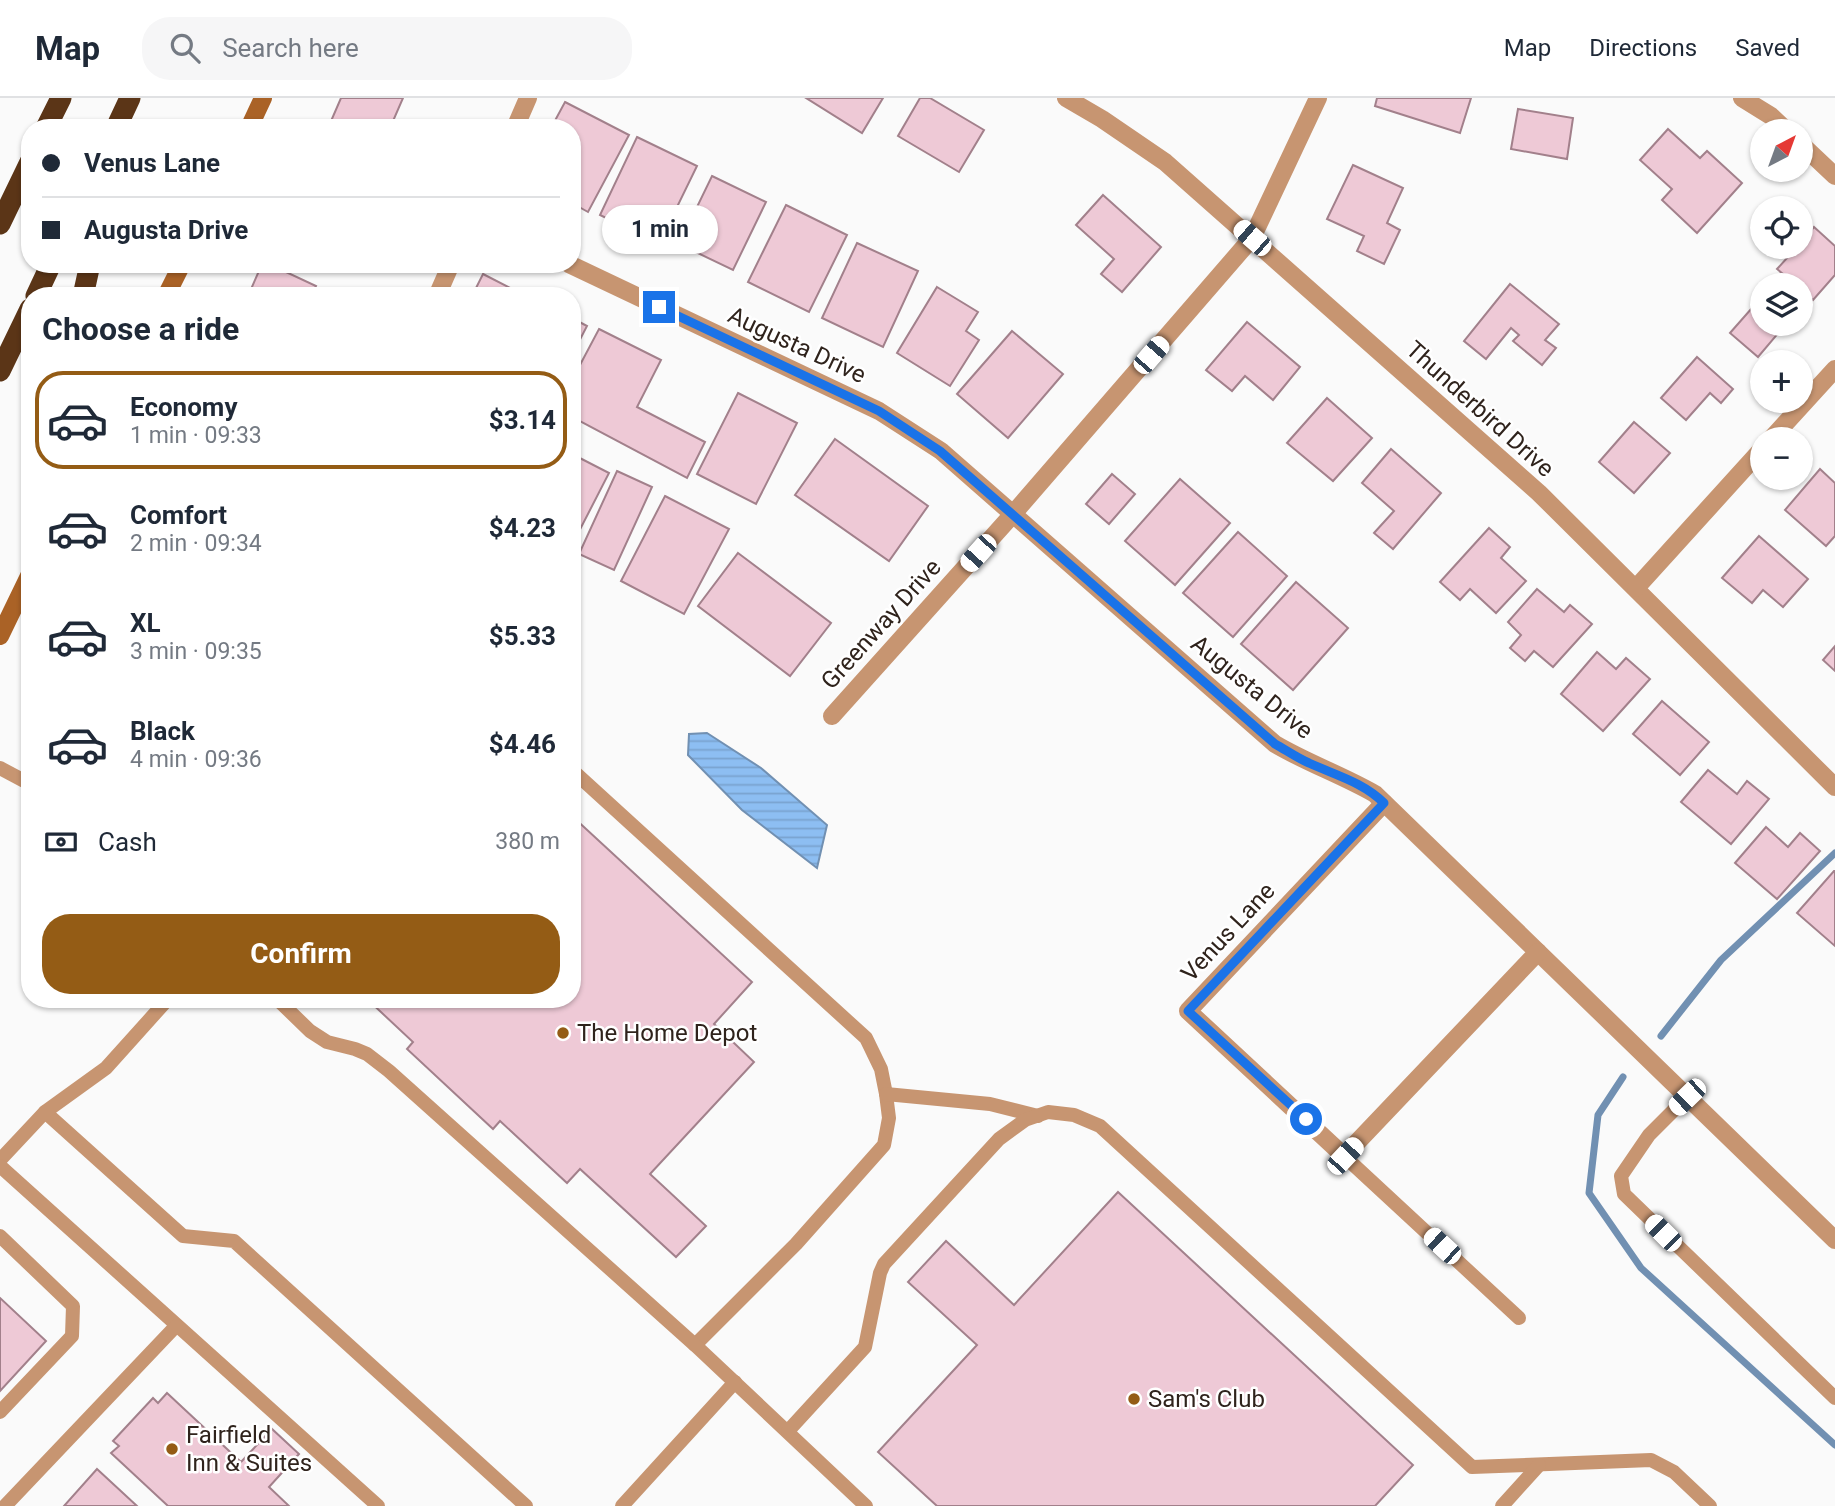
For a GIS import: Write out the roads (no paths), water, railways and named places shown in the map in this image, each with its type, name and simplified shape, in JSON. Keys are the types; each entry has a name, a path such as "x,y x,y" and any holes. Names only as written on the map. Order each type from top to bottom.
{"highway":[{"path":"51,119 61,98"},
{"path":"121,119 132,98"},
{"path":"128,119 132,98"},
{"path":"0,224 21,181"},
{"path":"0,371 21,328"}],"main road":[{"path":"252,119 263,98"},
{"path":"0,636 21,593"}],"street":[{"path":"519,119 528,98"},
{"name":"Thunderbird Drive","path":"1066,98 1102,118 1165,162 1539,493 1835,788"},
{"name":"Greenway Drive","path":"832,716 1013,514 1252,238 1318,98"},
{"path":"1742,98 1774,119"},
{"path":"1813,155 1835,176"},
{"name":"Augusta Drive","path":"581,270 879,411 940,451 1275,744 1306,762 1375,794 1835,1240"},
{"path":"1782,427 1835,369"},
{"path":"1636,588 1750,462"},
{"name":"Venus Lane","path":"1345,1156 1188,1011 1384,803"},
{"path":"1345,1156 1538,952"}],"lane":[{"path":"0,768 21,779"},
{"path":"581,778 866,1038 881,1069 887,1094 889,1118 884,1144 796,1244 695,1345"},
{"path":"0,1160 45,1112 106,1068 161,1008"},
{"path":"286,1008 310,1031 327,1042 355,1049 377,1061 695,1345 866,1506"},
{"path":"887,1094 990,1104 1038,1116"},
{"path":"1687,1097 1649,1135 1621,1176 1624,1194 1835,1398"},
{"path":"45,1112 183,1236 234,1241 526,1506"},
{"path":"788,1431 865,1348 884,1264 999,1139 1025,1120 1048,1112 1074,1115 1100,1126 1472,1468 1651,1460 1674,1472 1710,1506"},
{"path":"1345,1156 1520,1318"},
{"path":"0,1166 378,1506"},
{"path":"0,1236 73,1306 72,1336 0,1412"},
{"path":"5,1506 176,1326"},
{"path":"622,1506 735,1382"},
{"path":"1502,1506 1539,1465"}],"water":[{"path":"707,733 761,768 827,825 817,868 742,810 688,755 689,734"}],"waterway":[{"path":"1661,1036 1721,960 1835,853"},
{"path":"1623,1077 1598,1115 1589,1193 1641,1268 1835,1445"}],"place":[{"name":"The Home Depot","path":"563,1033"},
{"name":"Sam's Club","path":"1134,1399"},
{"name":"Fairfield Inn & Suites","path":"172,1449"}]}
